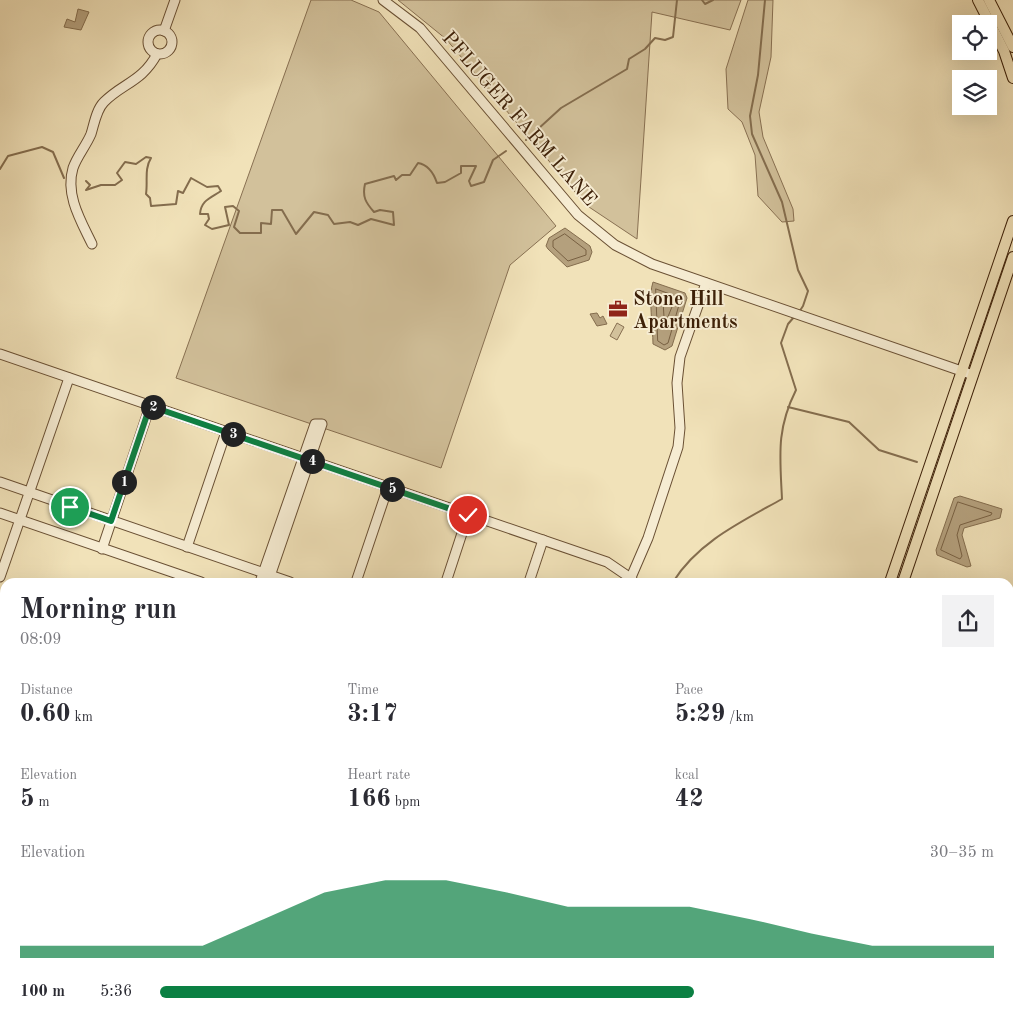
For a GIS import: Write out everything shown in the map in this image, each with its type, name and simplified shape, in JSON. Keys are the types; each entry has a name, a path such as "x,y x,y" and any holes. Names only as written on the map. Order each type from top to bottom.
{"main road":[{"path":"978,0 1004,51 1013,78"},
{"path":"990,0 1013,47"},
{"path":"892,578 1013,221"},
{"path":"904,578 1013,257"}],"street":[{"path":"164,31 175,0"},
{"name":"PFLUGER FARM LANE","path":"383,0 420,28 578,215 615,245 652,264 973,375"},
{"path":"164,31 170,36 172,44 164,53 157,54 148,46 148,38 153,32 164,31"},
{"path":"92,244 76,210 70,190 73,168 90,135 103,103 139,78 151,65 157,54"},
{"path":"631,578 648,538 678,447 680,428 677,383 680,357 706,283"},
{"path":"0,354 607,562 626,578"},
{"path":"0,577 69,378"},
{"path":"102,548 150,406"},
{"path":"187,547 226,432"},
{"path":"0,482 267,577 306,459"},
{"path":"357,578 388,487"},
{"path":"0,514 189,578"},
{"path":"447,578 468,515"},
{"path":"530,578 543,540"}],"shaded area":[{"path":"311,0 351,0 379,12 556,226 510,265 441,468 176,378"},
{"path":"398,0 741,0 730,30 652,12 637,239 586,205 446,39"},
{"path":"748,0 773,0 771,57 759,112 763,137 793,209 794,221 782,222 758,196 755,155 742,122 728,109 726,69"},
{"path":"617,323 624,327 617,340 610,336"}],"water":[{"path":"78,9 89,12 81,30 64,27 67,19 75,22"},
{"path":"565,228 590,246 592,252 589,260 567,267 548,249 546,246 549,238"},
{"path":"653,282 685,293 687,298 672,346 665,350 653,344 651,303"},
{"path":"597,313 600,318 603,316 607,324 597,326 590,314"},
{"path":"960,496 1002,509 1000,518 964,528 962,535 971,566 967,567 937,555 936,550 954,498"}],"waterway":[{"path":"526,140 561,108 627,69 629,59 645,49 655,38 665,40 673,37 677,0"},
{"path":"702,0 705,4 713,0"},
{"path":"765,0 758,75 750,116 752,134 782,202 798,270 808,291 799,312"},
{"path":"0,169 8,156 42,147 53,152 64,178"},
{"path":"86,181 90,185 86,190 101,185 115,185 122,180 117,173 125,162 136,164 146,157 151,158 147,171 146,194 150,198 151,206 176,204 178,191 183,193 191,178 207,187 218,186 221,191 207,200 201,209 200,214 208,214 209,219 205,225 212,229 229,225 225,207 233,206 239,211 234,227 240,233 261,233 261,223 271,224 272,210 282,210 296,234 314,212 328,215 334,224 350,222 358,225 371,219 394,225 393,212 380,210 374,212 369,206 364,196 365,184 394,176 396,180 402,175 410,175 418,163 430,170 437,183 445,182 461,173 461,166 476,166 469,181 471,186 484,182 493,160 506,151"},
{"path":"676,578 695,555 708,544 736,525 782,499 780,456 782,431 796,390 781,343 788,324 794,317"},
{"path":"788,407 849,422 879,450 917,462"}],"place":[{"name":"Stone Hill Apartments","path":"618,309"}],"route":[{"path":"70,507 111,521 150,406 468,515"}]}
